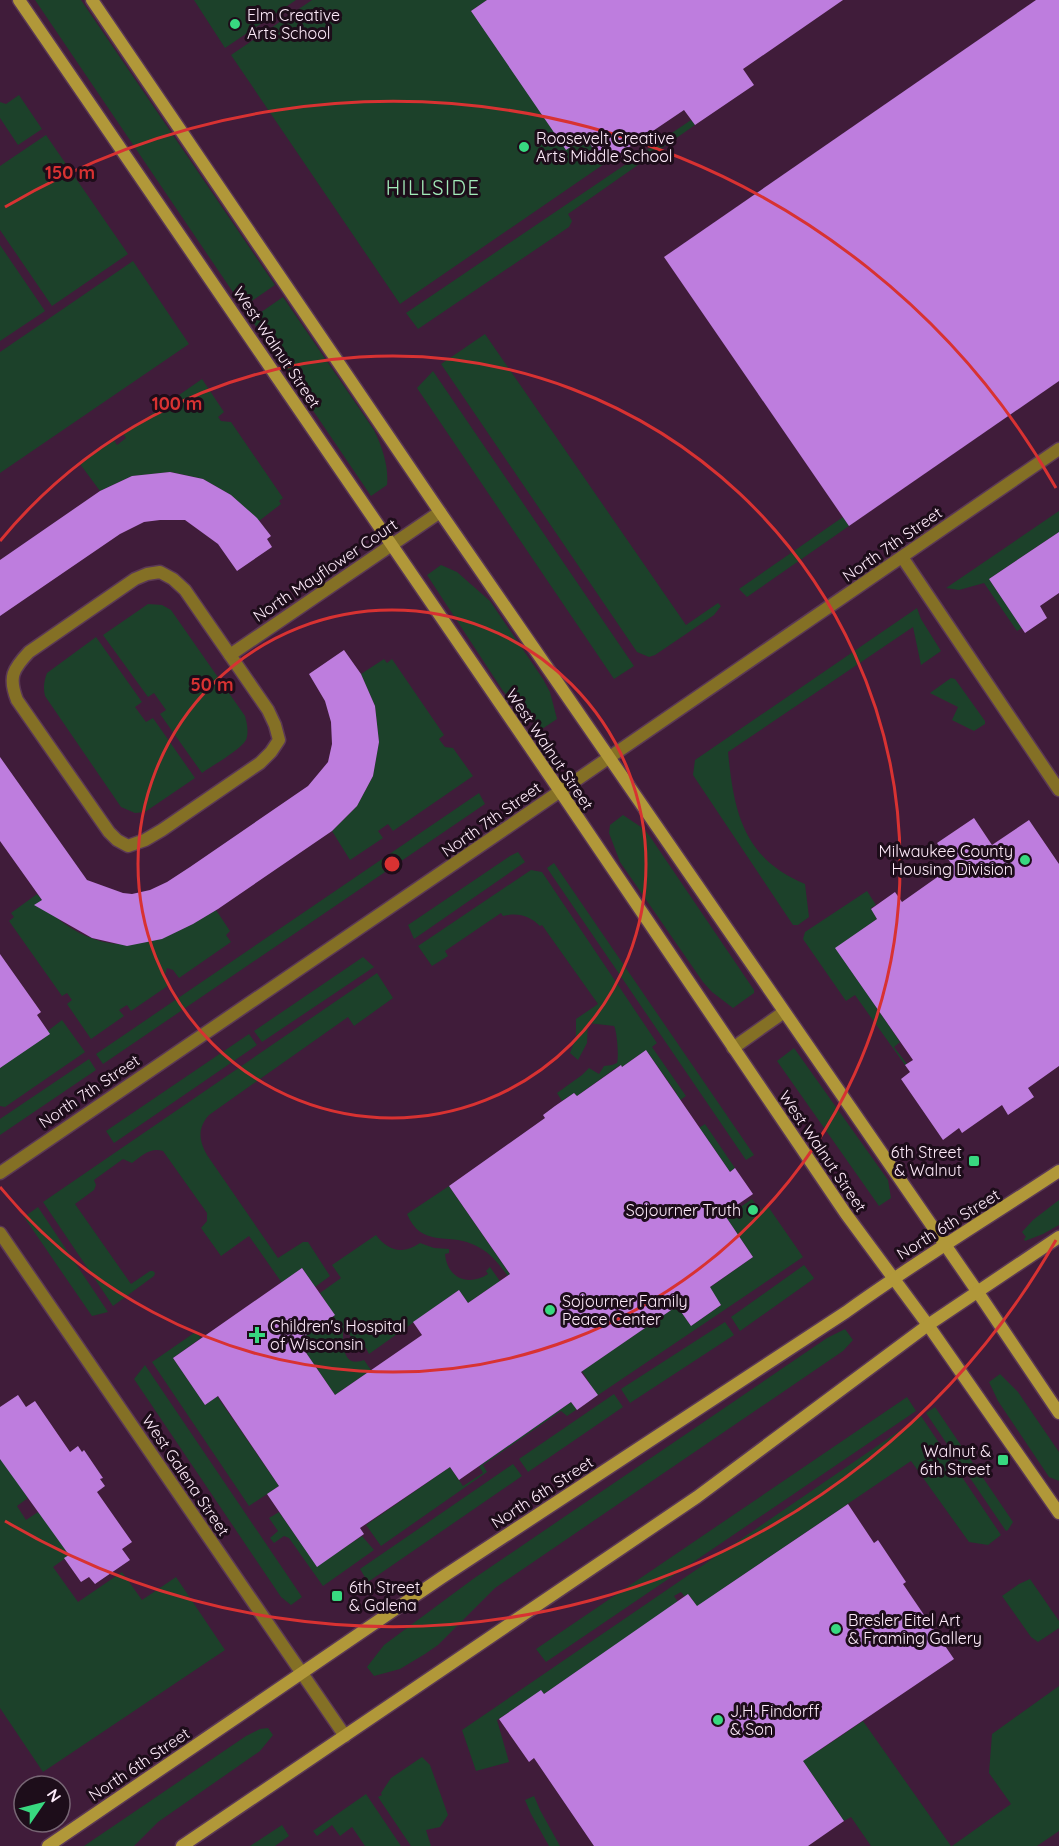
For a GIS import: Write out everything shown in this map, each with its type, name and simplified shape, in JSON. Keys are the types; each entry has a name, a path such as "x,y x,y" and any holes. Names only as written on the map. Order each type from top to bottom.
{"main road":[{"name":"West Walnut Street","path":"19,0 846,1214 928,1325 1059,1513"},
{"path":"92,0 440,512 1059,1413"},
{"name":"North 6th Street","path":"48,1846 441,1578 846,1312 892,1278 1059,1171"},
{"path":"182,1846 697,1497 928,1325 1059,1237"}],"street":[{"name":"North 7th Street","path":"0,1173 1059,449"},
{"name":"North Mayflower Court","path":"230,655 440,512"},
{"path":"902,557 1059,790"},
{"path":"160,572 173,579 185,590 230,655 268,710 279,740 260,763 162,830 145,840 128,846 109,832 17,700 12,688 12,675 19,663 30,652 135,579 160,572"},
{"path":"733,1048 784,1012"},
{"name":"West Galena Street","path":"0,1233 345,1736"}],"green space":[{"path":"35,0 81,0 275,285 243,307"},
{"name":"Elm Creative Arts School","path":"194,0 296,0 225,48"},
{"path":"312,0 487,0 471,11 585,137 604,164 400,304 231,55"},
{"path":"19,95 42,129 18,145 0,118 0,102 6,104"},
{"path":"691,120 695,125 568,214 572,221 569,227 418,329 406,313"},
{"path":"46,135 128,254 52,306 0,230 0,166"},
{"path":"0,245 45,311 0,341"},
{"path":"133,261 189,344 0,473 0,352"},
{"path":"283,297 377,436 386,464 387,485 371,496 251,319"},
{"path":"485,334 686,625 718,603 721,606 714,615 655,655 649,657 637,652 441,364"},
{"path":"433,371 634,666 614,679 417,388"},
{"path":"202,379 224,412 218,417 221,421 231,422 283,498 279,501 281,504 259,521 231,495 203,479 171,472 132,476 100,491 80,464 114,440 117,445 126,438 123,434"},
{"path":"1059,511 1059,532 989,579 1022,628 1017,631 984,583 959,590 946,588"},
{"path":"843,517 849,526 747,597 739,589"},
{"path":"441,565 457,572 490,601 543,679 550,692 557,719 542,729 523,714 503,691 427,575"},
{"path":"148,604 162,605 171,610 245,716 248,731 243,744 202,773 160,714 166,710 154,693 148,697 103,635"},
{"path":"917,608 921,619 941,651 921,665 913,627 728,752 734,794 745,831 768,861 805,884 809,917 798,925 793,925 693,775 695,760"},
{"path":"96,637 142,702 135,707 146,722 153,718 195,778 145,812 135,813 121,807 45,696 44,684 47,673"},
{"path":"384,659 387,663 392,659 444,735 439,739 445,747 453,748 473,776 393,831 388,824 378,831 383,838 350,860 332,831 357,806 373,776 379,742 375,706 361,674"},
{"path":"951,678 955,679 985,721 985,724 974,731 952,720 958,707 930,693"},
{"path":"479,793 485,804 103,1064 96,1054"},
{"path":"623,815 644,829 651,838 754,990 754,993 733,1008 703,982 620,862 609,833 610,825"},
{"path":"518,852 525,862 414,939 408,925"},
{"path":"554,863 754,1155 746,1160 547,868"},
{"path":"531,870 542,872 657,1043 652,1047 686,1096 669,1108 688,1135 705,1124 735,1168 730,1172 704,1134 687,1145 660,1106 677,1094 646,1050 622,1067 620,1065 577,1096 574,1093 562,1101 557,1093 589,1068 599,1074 604,1066 617,1063 617,1038 614,1026 588,1023 587,1043 578,1060 570,1053 576,1037 576,1019 598,1004 542,925 523,916 514,914 503,916 501,913 445,951 448,956 432,966 418,946"},
{"path":"867,891 876,905 871,908 877,919 836,948 900,1042 894,1047 907,1064 905,1065 855,995 846,1001 803,939 805,932"},
{"path":"37,894 62,922 102,942 140,943 159,938 178,931 216,910 230,931 226,935 231,942 179,978 173,970 167,968 165,974 169,985 131,1011 127,1005 119,1010 124,1016 91,1039 67,1004 72,1000 67,993 62,996 9,921 14,917 11,913"},
{"path":"363,957 374,967 262,1042 254,1031"},
{"path":"377,973 393,998 354,1026 348,1017 209,1115 201,1130 202,1144 207,1155 278,1258 303,1242 308,1242 330,1276 315,1287 302,1268 282,1283 249,1236 221,1256 201,1228 207,1221 207,1213 163,1151 154,1150 132,1163 123,1159 94,1180 96,1185 94,1190 75,1204 131,1284 150,1271 155,1273 113,1306 43,1202"},
{"path":"62,1020 85,1052 5,1107 0,1106 0,1068"},
{"path":"249,1034 257,1045 114,1143 106,1131"},
{"path":"794,1048 888,1180 891,1198 879,1206 777,1061"},
{"path":"89,1059 96,1070 0,1135 0,1119"},
{"path":"449,1186 512,1277 510,1279 494,1258 484,1250 463,1241 427,1236 413,1225 407,1214"},
{"path":"752,1199 760,1210 767,1205 803,1257 567,1416 561,1411 483,1465 487,1472 381,1546 366,1525 450,1467 463,1486 483,1473 479,1466 593,1389 582,1371 677,1306 691,1326 721,1305 709,1288 753,1257 726,1217"},
{"path":"1059,1200 1059,1225 1025,1241 1026,1237 1022,1232 1033,1220"},
{"path":"38,1207 108,1312 92,1316 24,1217"},
{"path":"376,1235 386,1245 396,1250 408,1249 420,1243 434,1248 449,1249 449,1253 445,1254 447,1262 454,1274 460,1278 473,1280 480,1278 488,1274 486,1271 490,1267 502,1284 491,1287 468,1303 459,1290 369,1354 366,1348 354,1341 347,1331 343,1332 344,1349 348,1358 357,1362 364,1360 371,1370 335,1395 298,1341 334,1316 320,1293 341,1278 332,1265"},
{"path":"804,1265 814,1278 740,1331 731,1317"},
{"path":"725,1322 734,1335 630,1403 621,1389"},
{"path":"845,1329 853,1340 843,1351 495,1588 438,1645 400,1669 374,1676 367,1667 384,1645 473,1579 827,1338"},
{"path":"194,1333 201,1338 173,1358 205,1405 217,1396 279,1486 249,1506 152,1362"},
{"path":"145,1365 302,1597 291,1605 281,1597 134,1379"},
{"path":"1000,1374 1018,1392 1059,1452 1059,1481 1049,1477 998,1401 989,1382"},
{"path":"614,1394 623,1407 528,1472 519,1459"},
{"path":"907,1397 916,1411 546,1662 536,1649"},
{"path":"935,1407 1013,1522 1008,1530 1006,1531 926,1413"},
{"path":"921,1416 1001,1535 988,1545 969,1542 911,1461 715,1594 820,1750 863,1721 951,1846 871,1846 851,1817 844,1821 689,1595 685,1597 681,1592 674,1596 678,1602 544,1694 541,1691 497,1720 509,1762 476,1771 462,1730"},
{"path":"0,1455 29,1487 23,1491 28,1498 17,1506 26,1520 38,1512 74,1552 53,1567 78,1602 122,1572 142,1600 176,1577 225,1650 43,1772 0,1708"},
{"path":"513,1464 522,1476 368,1582 360,1569"},
{"path":"279,1512 317,1566 362,1536 374,1550 323,1586 289,1538 284,1536 274,1543 270,1538 278,1531 269,1518"},
{"path":"1030,1579 1059,1621 1059,1628 1038,1642 1031,1637 1002,1596"},
{"path":"1059,1686 1059,1831 1037,1846 952,1846 1011,1804 989,1773 992,1734"},
{"path":"268,1728 273,1735 260,1751 158,1822 134,1846 84,1846 246,1736"},
{"path":"422,1757 430,1765 448,1815 440,1827 426,1830 431,1846 411,1846 378,1797 382,1795 381,1793 391,1778"},
{"path":"366,1794 401,1846 365,1846 352,1827 340,1836 332,1825 317,1836 313,1831"},
{"path":"534,1796 560,1846 549,1846 531,1814 525,1800"},
{"path":"282,1825 289,1836 275,1846 250,1846"}],"building":[{"path":"487,0 843,0 743,69 754,85 695,125 684,110 604,164 585,137 566,150 471,11"},
{"path":"1036,0 1059,0 1059,381 849,526 664,257"},
{"path":"170,472 203,479 231,495 257,518 271,536 267,539 272,547 237,571 218,544 185,520 144,522 120,534 0,616 0,560 100,491 132,476"},
{"path":"1059,532 1059,593 1040,606 1047,618 1025,633 989,579"},
{"path":"344,650 361,674 375,706 379,742 373,776 357,806 332,831 218,909 162,939 127,946 92,938 34,905 42,900 0,841 0,757 87,880 123,893 132,894 150,890 190,867 308,786 328,762 332,744 331,722 325,701 309,674"},
{"path":"974,818 992,845 1029,820 1059,864 1059,1066 1028,1088 1034,1097 1008,1115 1002,1105 962,1133 959,1128 943,1140 901,1079 910,1072 905,1065 913,1060 835,948 877,919 871,909 895,892 902,902 953,866 937,843"},
{"path":"0,954 41,1012 37,1015 50,1034 0,1068"},
{"name":"Sojourner Family Peace Center","path":"646,1050 730,1172 735,1168 753,1194 724,1214 753,1257 710,1287 721,1305 691,1326 677,1306 581,1372 598,1395 577,1410 571,1402 459,1480 450,1467 360,1528 364,1534 317,1567 267,1494 279,1486 218,1396 205,1405 173,1358 302,1268 335,1315 298,1341 335,1395 422,1335 413,1322 459,1290 468,1303 510,1274 449,1186 545,1118 543,1115 555,1106 574,1093 577,1096"},
{"path":"18,1395 26,1407 35,1401 70,1452 78,1446 82,1452 84,1450 103,1478 100,1479 105,1486 97,1492 132,1542 122,1549 130,1560 95,1584 89,1577 81,1582 64,1558 69,1555 0,1459 0,1407"},
{"path":"848,1504 874,1543 878,1540 906,1582 903,1584 954,1659 803,1761 844,1821 808,1846 594,1846 534,1758 529,1762 499,1719 541,1690 544,1694 688,1594 697,1606"}],"place":[{"name":"Elm Creative Arts School","path":"235,24"},
{"name":"Roosevelt Creative Arts Middle School","path":"524,147"},
{"name":"Milwaukee County Housing Division","path":"1025,860"},
{"name":"6th Street & Walnut","path":"974,1161"},
{"name":"Sojourner Truth","path":"753,1210"},
{"name":"Sojourner Family Peace Center","path":"550,1310"},
{"name":"Children's Hospital of Wisconsin","path":"257,1335"},
{"name":"Walnut & 6th Street","path":"1003,1460"},
{"name":"6th Street & Galena","path":"337,1596"},
{"name":"Bresler Eitel Art & Framing Gallery","path":"836,1629"},
{"name":"J.H. Findorff & Son","path":"718,1720"}],"district":[{"name":"HILLSIDE","path":"433,187"}]}
